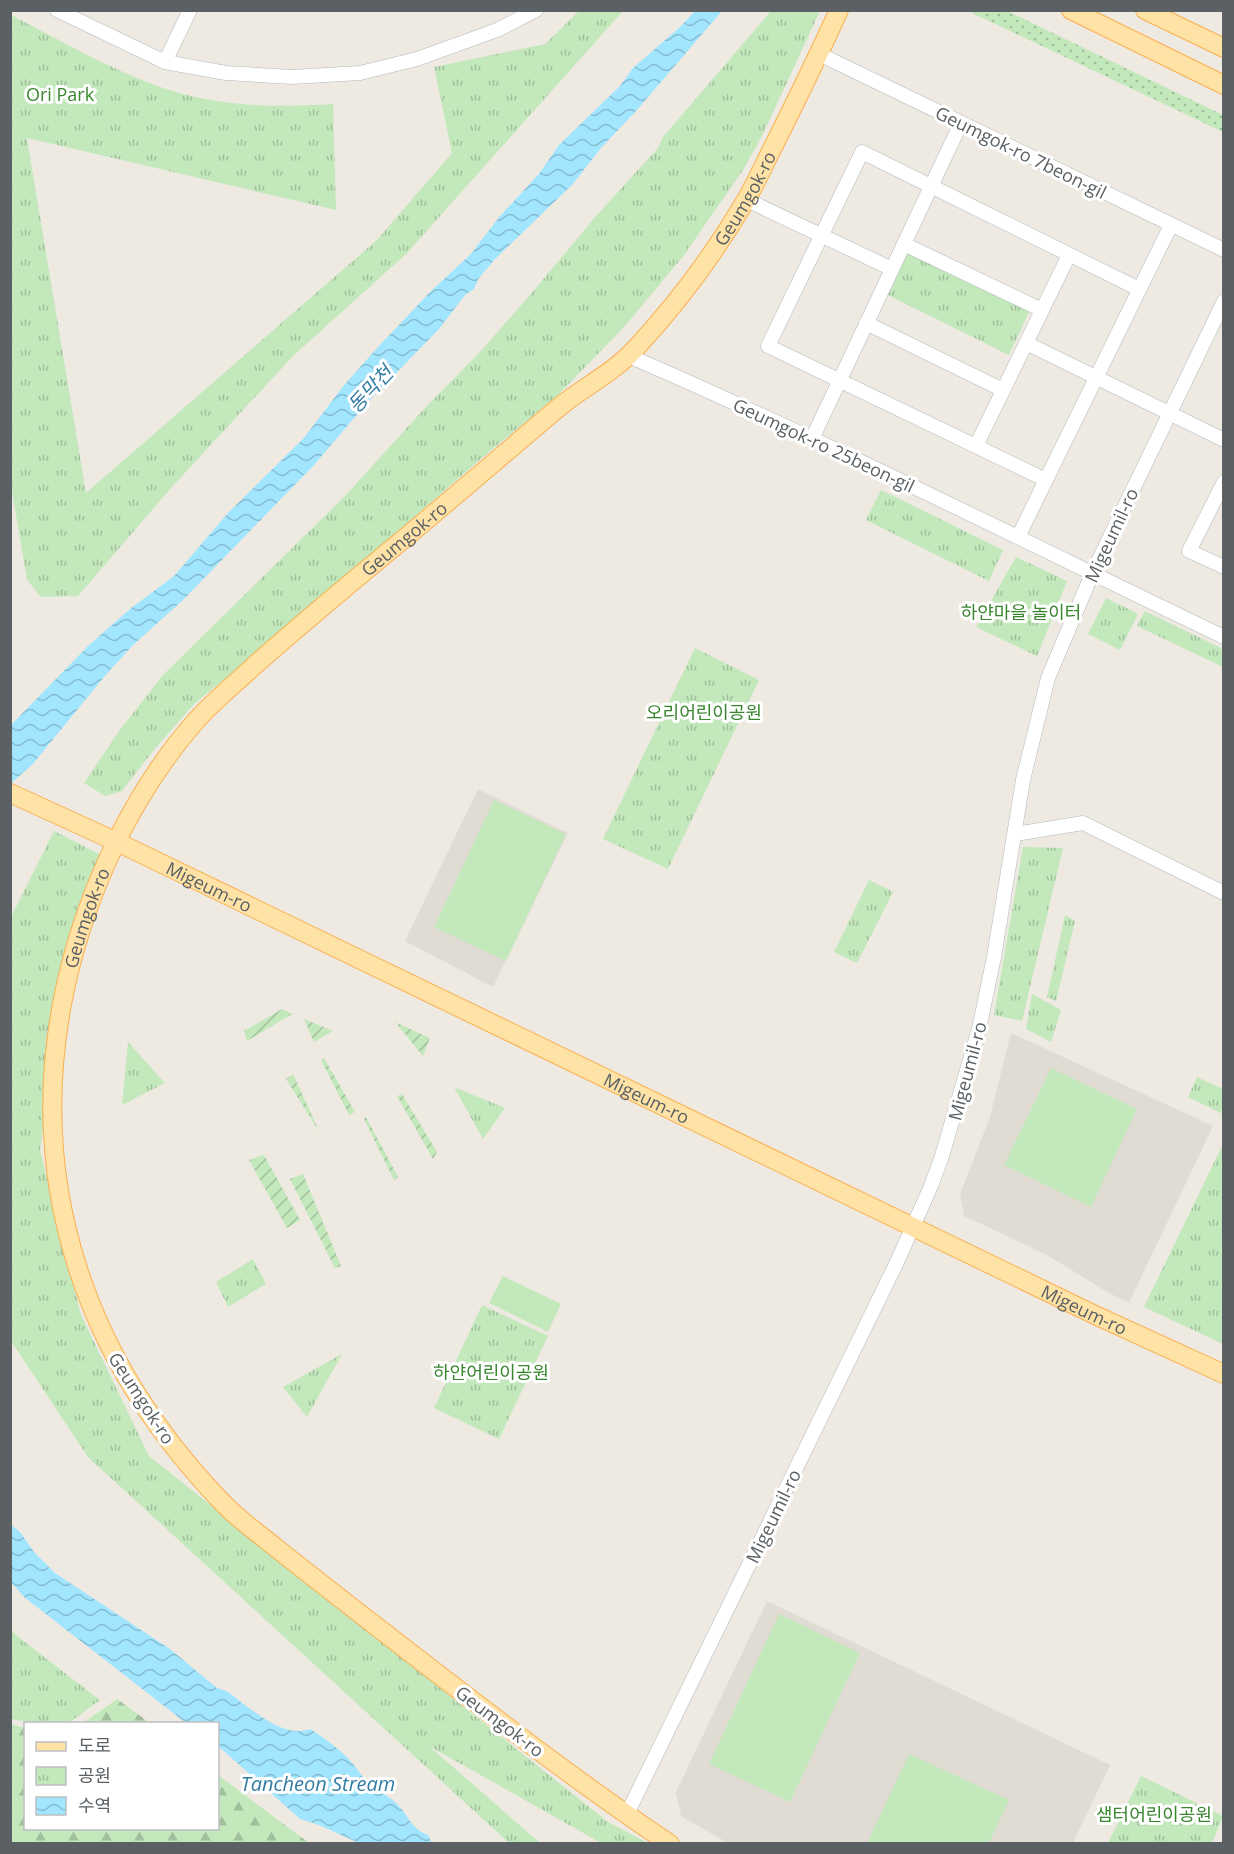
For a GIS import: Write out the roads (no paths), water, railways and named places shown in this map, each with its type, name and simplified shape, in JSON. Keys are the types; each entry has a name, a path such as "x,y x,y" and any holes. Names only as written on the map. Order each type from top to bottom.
{"main road":[{"name":"Geumgok-ro","path":"670,1844 505,1725 317,1581 224,1505 182,1458 145,1408 108,1345 82,1285 67,1233 57,1179 51,1123 55,1038 75,947 93,893 117,842 152,779 195,721 317,610 442,508 565,402 629,356 682,294 713,253 747,200 839,10"},
{"path":"1071,10 1224,85"},
{"path":"1145,10 1224,48"},
{"name":"Migeum-ro","path":"10,793 117,842 1095,1315 1224,1374"}],"street":[{"path":"57,10 165,62 226,73 272,77 360,73 428,56 498,30 537,10"},
{"path":"165,62 190,10"},
{"name":"Geumgok-ro 7beon-gil","path":"819,54 1224,250"},
{"path":"812,439 961,123"},
{"path":"1046,480 768,346 862,153 1139,289"},
{"path":"747,200 892,269"},
{"path":"1018,537 1171,225"},
{"path":"904,244 1042,310"},
{"path":"976,446 1069,255"},
{"name":"Migeumil-ro","path":"627,1814 913,1226 942,1156 979,1029 994,957 1023,780 1048,678 1092,574 1224,301"},
{"path":"866,323 1003,390"},
{"path":"1026,343 1098,374 1224,440"},
{"name":"Geumgok-ro 25beon-gil","path":"629,356 716,393 1224,638"},
{"path":"1224,482 1189,551 1224,567"},
{"path":"1015,834 1083,823 1224,892"}],"water":[{"name":"동막천","path":"695,11 722,11 601,148 572,185 495,259 479,278 474,289 465,295 439,329 367,403 314,465 182,601 133,645 32,765 11,783 11,725 88,646 130,609 174,576 228,513 303,439 345,384 379,346 432,290 470,255 500,216 539,174 559,145 620,86 633,68"},
{"name":"Tancheon Stream","path":"10,1524 20,1532 34,1552 55,1573 170,1649 217,1688 278,1726 294,1731 310,1729 329,1742 347,1757 367,1782 397,1804 414,1826 428,1835 432,1843 359,1843 300,1819 219,1747 219,1722 185,1722 24,1597 11,1582"}],"park label":[{"name":"Ori Park","path":"60,94"},
{"name":"하얀마을 놀이터","path":"1021,612"},
{"name":"오리어린이공원","path":"704,712"},
{"name":"하얀어린이공원","path":"491,1372"},
{"name":"샘터어린이공원","path":"1154,1814"}]}
